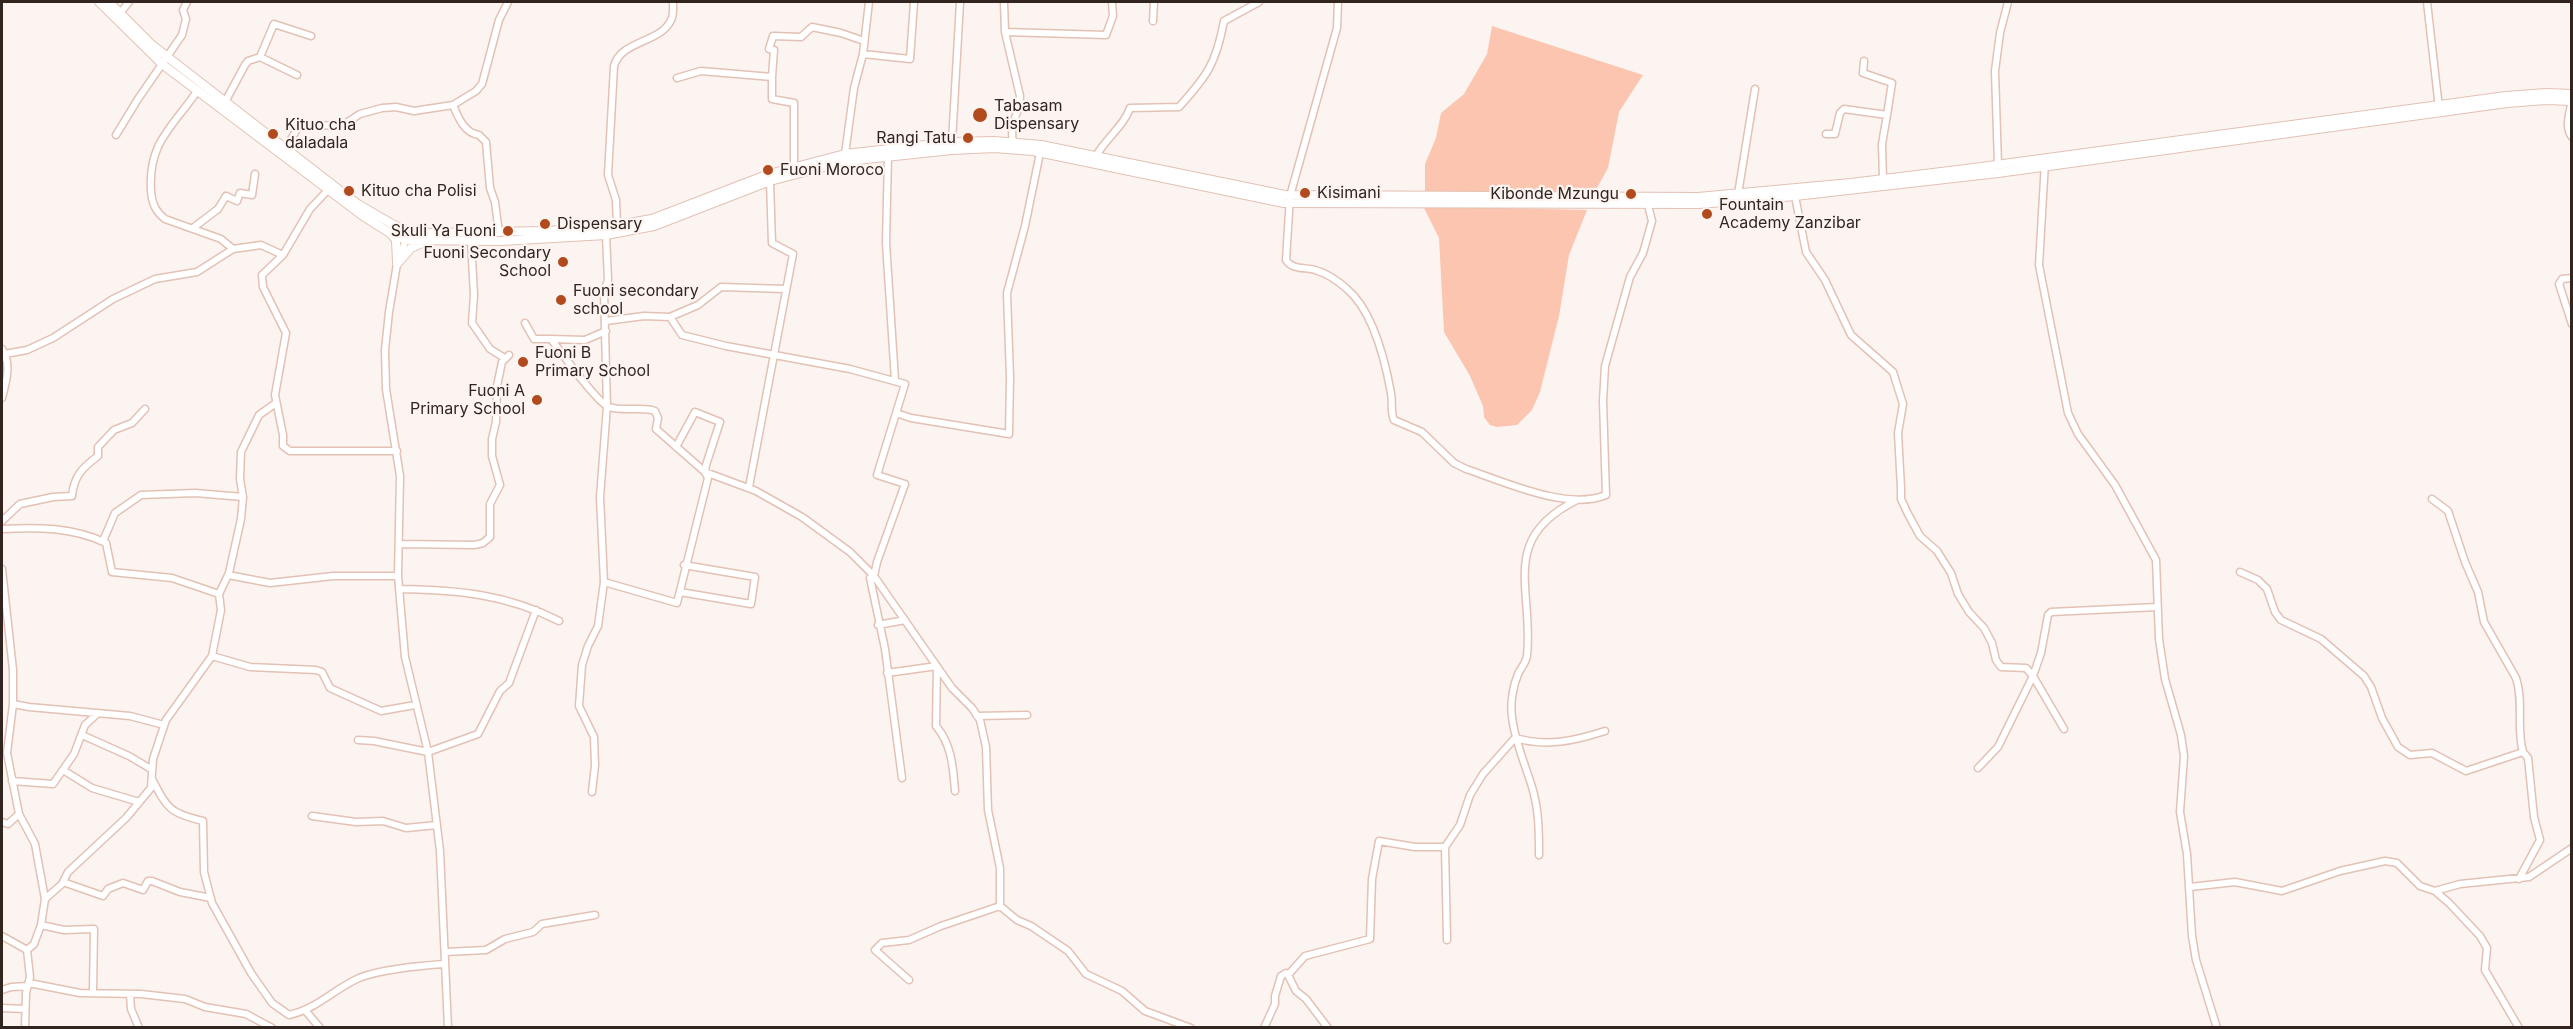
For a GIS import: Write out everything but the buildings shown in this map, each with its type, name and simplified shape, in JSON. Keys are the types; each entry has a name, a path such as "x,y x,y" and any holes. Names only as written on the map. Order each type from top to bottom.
{"main road":[{"path":"99,2 198,90 328,190 390,233 406,240 471,241 606,235 654,226 770,181 847,161 994,148 1041,149 1096,156 1290,199"},
{"path":"109,2 165,60 225,102 356,203 392,224 410,231 431,233 499,233 617,226 652,219 754,179 845,154 952,142 1013,142 1239,195 1346,201 1699,204 1795,196 2439,108 2526,94 2571,94"},
{"path":"2439,108 2527,101 2571,101"},
{"path":"1598,202 1738,194 1998,165 2045,162"},
{"path":"390,233 396,240 397,264"},
{"path":"397,264 411,248 431,241"}],"street":[{"path":"120,13 129,2"},
{"path":"116,135 182,35 186,20 183,10 187,2"},
{"path":"285,149 299,126 343,126 360,114 382,108 396,107 414,111 453,105 476,91 482,84 499,20 508,2"},
{"path":"617,226 616,200 608,175 616,58 666,27 673,17 673,2"},
{"path":"845,154 854,88 863,54 869,2"},
{"path":"863,54 910,59 914,2"},
{"path":"952,142 960,2"},
{"path":"1004,2 1005,32 1020,96 1020,106 1014,115 1011,129 1013,142"},
{"path":"1005,32 1106,35 1113,16 1112,2"},
{"path":"1153,21 1154,2"},
{"path":"1096,156 1104,141 1126,119 1130,108 1179,106 1200,84 1212,65 1219,51 1224,21 1260,2"},
{"path":"1338,2 1337,28 1290,199 1287,264 1316,270 1333,279 1347,289 1362,306 1384,362 1394,420 1422,432 1454,463 1466,470 1556,497 1577,500"},
{"path":"1998,165 1995,71 2000,33 2008,2"},
{"path":"2427,2 2439,108"},
{"path":"260,57 274,24 311,36"},
{"path":"794,167 794,103 772,99 774,50 769,49 773,36 801,38 810,28 818,26 864,41"},
{"path":"225,102 248,61 260,57 297,75"},
{"path":"1864,61 1863,73 1892,83 1882,144 1883,179"},
{"path":"677,78 693,71 772,77"},
{"path":"1738,194 1755,89"},
{"path":"198,90 155,151 150,172 152,203 165,219 221,238 233,249"},
{"path":"2571,101 2567,128 2571,137"},
{"path":"453,105 464,126 473,134 480,135 486,142 490,188 495,202 499,233"},
{"path":"1826,134 1834,135 1840,113 1844,109 1887,115"},
{"path":"896,413 911,418 1008,434 1010,377 1007,293 1025,226 1041,149"},
{"path":"888,156 886,243 895,380"},
{"path":"2045,162 2039,264 2068,413 2078,434 2115,485 2156,560 2158,639 2165,679 2181,735 2184,756 2180,812 2190,887 2196,960 2217,1028"},
{"path":"193,228 218,209 226,196 237,201 240,194 252,195 255,174"},
{"path":"749,488 793,254 772,243 770,181"},
{"path":"328,190 310,209 283,255 262,275 263,287 286,333 276,403 283,446 290,451 397,451"},
{"path":"1795,196 1806,252 1825,280 1851,335 1893,372 1903,404 1899,433 1901,488 1902,499 1908,514 1920,536 1937,551 1951,573 1958,594 1969,612 1984,628 1992,643 1996,660 2001,668 2026,668 2064,729"},
{"path":"1539,855 1540,825 1537,807 1515,738 1511,714 1513,688 1527,658 1525,572 1528,549 1539,526 1556,511 1577,500 1606,495 1603,400 1605,366 1630,277 1643,253 1652,221 1648,205"},
{"path":"410,231 397,264 384,350 386,389 400,476 398,576 405,657 428,752 440,851 448,1028"},
{"path":"592,792 595,765 594,737 579,706 582,665 598,626 604,582 600,497 607,406 604,293 608,280 606,235"},
{"path":"399,544 474,545 483,543 490,537 490,504 500,484 492,456 492,439 496,422 497,386 502,362 506,356 490,349 472,323 474,296 471,241"},
{"path":"2,398 8,374 3,354 27,350 53,338 113,299 155,279 197,272 233,249 261,245 283,255"},
{"path":"2571,278 2562,279 2559,284 2571,324"},
{"path":"606,321 644,316 670,317 698,305 721,287 786,289"},
{"path":"670,317 682,335 726,346 775,353 905,384 877,475 905,484 874,576 870,578 878,625 885,649 902,778"},
{"path":"525,323 534,339 585,340 606,331"},
{"path":"551,339 607,406 630,411 650,408 655,411 658,418 656,429 705,472 749,488 802,517 850,552 874,576 952,688 977,716 986,747 988,810 1000,868 1000,906"},
{"path":"45,899 63,882 68,872 126,818 151,788 151,769 164,725 212,656 220,610 219,594 228,575 243,496 240,478 241,452 259,415 276,403"},
{"path":"2,521 20,504 53,497 72,496 73,485 80,470 98,456 98,447 114,430 132,423 145,409"},
{"path":"604,582 676,603 708,478 705,472 720,422 695,412 676,447"},
{"path":"103,541 115,513 141,495 195,493 243,496"},
{"path":"2432,499 2448,511 2478,592 2484,622 2519,687 2518,726 2523,753 2528,758 2534,817 2540,840 2518,879"},
{"path":"2,529 41,527 93,537 106,543 112,572 141,577 172,578 219,594"},
{"path":"680,592 751,604 755,577 684,565"},
{"path":"2,569 13,670 13,704 7,753 19,814 35,844 45,899 41,925 34,944 27,950"},
{"path":"2240,572 2258,580 2267,589 2275,612 2281,620 2321,639 2364,676 2371,687 2382,718 2398,747 2405,752 2410,755 2432,753 2466,771 2523,753"},
{"path":"228,575 270,583 333,576 398,576"},
{"path":"400,589 458,590 523,604 559,621"},
{"path":"1978,768 1998,747 2033,676 2041,653 2048,615 2051,612 2157,607"},
{"path":"358,740 428,752 478,734 500,691 509,683 536,610"},
{"path":"878,625 905,620"},
{"path":"212,656 250,667 316,670 322,672 326,683 335,691 381,711 415,705"},
{"path":"887,673 937,666"},
{"path":"937,666 936,726 945,736 952,758 955,791"},
{"path":"13,704 130,716 164,725"},
{"path":"12,781 53,784 74,754 85,725 98,714"},
{"path":"977,716 1027,715"},
{"path":"1515,738 1532,743 1569,742 1605,731"},
{"path":"82,735 129,756 151,769"},
{"path":"1447,940 1445,847 1460,825 1470,795 1482,774 1515,738"},
{"path":"63,770 92,788 139,802"},
{"path":"152,779 166,806 171,810 203,820 204,872 211,898 251,973 272,1003 290,1014 305,1010 360,978 393,969 445,964"},
{"path":"2,822 8,824 19,814"},
{"path":"312,816 356,822 383,821 406,828 437,825"},
{"path":"1288,975 1305,956 1370,939 1372,879 1379,841 1414,848 1445,847"},
{"path":"2435,891 2460,884 2529,877 2571,848"},
{"path":"2190,887 2235,882 2282,891 2340,871 2385,861 2397,863 2420,886 2435,891 2467,920 2480,936 2487,948 2485,970 2519,1028"},
{"path":"63,882 103,896 108,889 123,883 143,890 148,881 153,881 180,892 211,898"},
{"path":"909,980 875,950 882,943 909,940 941,926 1000,906"},
{"path":"1000,906 1017,920 1031,926 1068,951 1086,974 1122,991 1144,1011 1191,1028"},
{"path":"445,952 486,950 505,939 533,932 542,924 595,915"},
{"path":"41,925 64,930 94,929 93,992"},
{"path":"2,936 27,950"},
{"path":"25,1028 29,985 27,950"},
{"path":"1264,1028 1275,1004 1281,976 1286,973 1288,975"},
{"path":"1288,975 1296,991 1306,999 1328,1028"},
{"path":"2,990 29,985 81,993 185,999 205,1007 246,1014 267,1026"},
{"path":"129,994 131,1010 139,1028"},
{"path":"2,1008 25,1009"},
{"path":"305,1010 320,1028"}],"shaded area":[{"name":"Kibonde Mzungu","path":"1492,26 1643,75 1619,112 1608,168 1593,195 1425,192 1425,164 1436,138 1441,113 1464,94 1487,54"},
{"name":"Kibonde Mzungu","path":"1423,206 1587,210 1569,255 1559,316 1540,392 1532,410 1517,425 1497,427 1490,425 1484,417 1483,406 1470,376 1444,332 1439,238"}],"place":[{"name":"Tabasam Dispensary","path":"980,115"},
{"name":"Kituo cha daladala","path":"273,134"},
{"name":"Rangi Tatu","path":"968,138"},
{"name":"Fuoni Moroco","path":"768,170"},
{"name":"Kituo cha Polisi","path":"349,191"},
{"name":"Kisimani","path":"1305,193"},
{"name":"Kibonde Mzungu","path":"1631,194"},
{"name":"Fountain Academy Zanzibar","path":"1707,214"},
{"name":"Dispensary","path":"545,224"},
{"name":"Skuli Ya Fuoni","path":"508,231"},
{"name":"Fuoni Secondary School","path":"563,262"},
{"name":"Fuoni secondary school","path":"561,300"},
{"name":"Fuoni B Primary School","path":"523,362"},
{"name":"Fuoni A Primary School","path":"537,400"}]}
